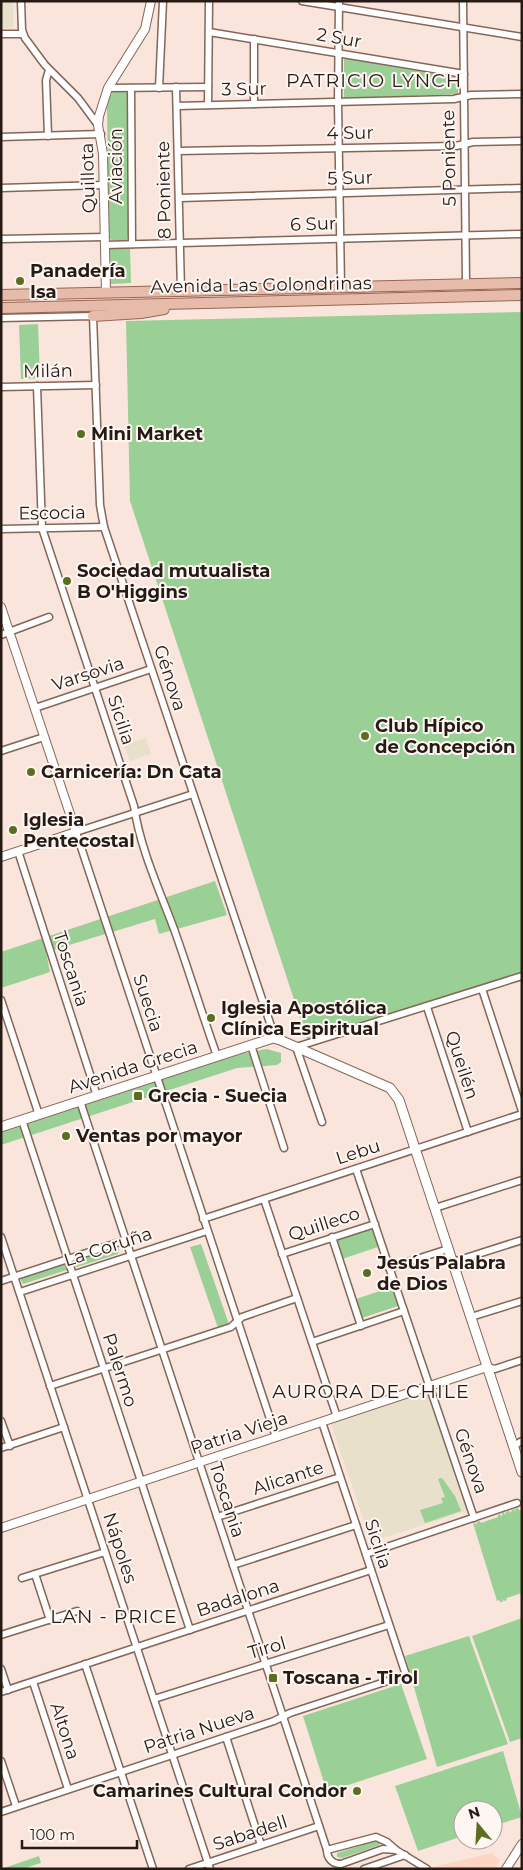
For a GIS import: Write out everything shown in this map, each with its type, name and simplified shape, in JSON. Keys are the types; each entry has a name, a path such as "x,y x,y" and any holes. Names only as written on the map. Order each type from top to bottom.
{"main road":[{"name":"Avenida Las Golondrinas","path":"1,295 522,283"},
{"path":"454,297 462,291 466,284"},
{"name":"Avenida Las Golondrinas","path":"1,308 522,296"},
{"path":"93,316 141,313 182,304"},
{"path":"275,1038 394,1091 399,1100 522,1472"},
{"name":"Avenida Grecia","path":"1,1128 275,1038"}],"street":[{"path":"1,34 23,34 21,1"},
{"name":"Aviación","path":"98,125 101,107 108,88 143,36 151,1"},
{"path":"159,88 163,1"},
{"path":"208,105 209,1"},
{"path":"302,1 338,4 463,28 522,37"},
{"name":"5 Poniente","path":"463,1 466,284"},
{"path":"338,4 338,148 341,287"},
{"name":"2 Sur","path":"208,32 464,74"},
{"name":"Quillota","path":"23,34 50,70 78,98 98,125 101,134 106,293"},
{"path":"254,39 254,104"},
{"path":"48,136 46,80 50,70"},
{"name":"3 Sur","path":"108,88 208,86"},
{"name":"8 Poniente","path":"176,87 181,291"},
{"name":"Aviación","path":"131,88 132,244"},
{"name":"3 Sur","path":"177,106 454,99 471,95 522,94"},
{"path":"1,138 101,134"},
{"name":"4 Sur","path":"178,151 456,146 473,142 522,141"},
{"path":"1,188 103,185"},
{"name":"5 Sur","path":"180,198 522,188"},
{"name":"6 Sur","path":"1,239 105,241 132,244 522,234"},
{"path":"1,318 93,316"},
{"name":"Génova","path":"93,316 100,505 104,527 275,1038"},
{"name":"Milán","path":"1,387 96,384"},
{"name":"Sicilia","path":"37,386 42,528 95,688 161,899 175,931 217,1056"},
{"name":"Escocia","path":"1,529 104,527"},
{"name":"Suecia","path":"1,607 276,1437"},
{"path":"1,634 49,617"},
{"name":"Varsovia","path":"35,708 151,669"},
{"path":"1,751 44,736"},
{"path":"1,857 193,794"},
{"name":"Toscania","path":"18,851 97,1096"},
{"path":"322,1122 296,1046 427,1007 522,976"},
{"path":"482,989 522,1113"},
{"path":"1,1000 39,1115"},
{"name":"Queilén","path":"427,1007 468,1132"},
{"path":"251,1045 284,1148"},
{"name":"Toscania","path":"80,1101 327,1850"},
{"name":"Lebu","path":"203,1219 522,1113"},
{"name":"Palermo","path":"22,1120 190,1630"},
{"name":"Génova","path":"356,1169 474,1518"},
{"path":"435,1208 522,1180"},
{"path":"264,1199 337,1417"},
{"name":"Quilleco","path":"282,1254 374,1224"},
{"name":"La Coruña","path":"20,1292 207,1231"},
{"name":"Nápoles","path":"1,1237 209,1866"},
{"path":"332,1238 361,1326"},
{"name":"La Coruña","path":"1,1281 126,1240"},
{"path":"452,1262 522,1240"},
{"path":"389,1268 448,1249"},
{"path":"50,1386 230,1327 242,1317 297,1298"},
{"path":"471,1317 522,1300"},
{"path":"312,1342 404,1311"},
{"path":"487,1367 495,1368 522,1360"},
{"name":"Patria Vieja","path":"1,1528 487,1367"},
{"path":"1,1421 10,1446"},
{"name":"Sicilia","path":"322,1422 406,1675"},
{"path":"1,1448 64,1427"},
{"path":"513,1446 522,1441"},
{"name":"Alicante","path":"217,1517 340,1477"},
{"path":"366,1554 517,1503"},
{"name":"Badalona","path":"233,1565 356,1525"},
{"path":"22,1578 105,1552"},
{"name":"Badalona","path":"5,1691 371,1570"},
{"path":"36,1574 50,1620"},
{"path":"1,1635 77,1611"},
{"name":"Tirol","path":"154,1700 389,1624"},
{"path":"85,1664 153,1869"},
{"path":"1,1668 5,1691"},
{"name":"Patria Nueva","path":"1,1812 406,1675"},
{"name":"Altona","path":"33,1682 68,1789"},
{"path":"226,1737 261,1845"},
{"path":"1,1761 16,1806"},
{"name":"Sabadell","path":"190,1869 209,1866 261,1845 319,1826"},
{"path":"396,1850 383,1849 341,1864 336,1864 327,1855 327,1850 376,1837 387,1842 396,1850 427,1869"},
{"path":"506,1869 522,1844"},
{"path":"364,1869 405,1855"}],"shaded area":[{"path":"1,1 13,1 13,28 1,28"},
{"path":"146,738 151,754 130,761 124,745"},
{"path":"427,1389 469,1510 371,1542 330,1421"},
{"path":"491,1853 500,1860 495,1869 437,1869 434,1867"}],"green space":[{"path":"344,58 458,78 458,94 344,99"},
{"path":"113,92 128,93 127,240 111,240 109,236 107,108 108,100"},
{"path":"110,248 130,248 131,283 111,284"},
{"name":"Club Hípico de Concepción","path":"522,312 522,972 308,1042 130,501 126,321"},
{"path":"38,324 40,378 21,379 19,325"},
{"path":"215,881 227,915 159,934 155,919 46,952 50,972 1,988 1,952"},
{"path":"267,1049 281,1053 281,1062 277,1065 237,1068 1,1145 1,1133 239,1054"},
{"path":"372,1228 378,1247 342,1259 336,1241 338,1238"},
{"path":"201,1244 229,1324 218,1328 190,1247"},
{"path":"115,1247 119,1249 118,1254 77,1267 75,1266 75,1260"},
{"path":"64,1263 68,1267 67,1270 23,1284 21,1281 21,1277"},
{"path":"392,1287 398,1306 362,1318 356,1299"},
{"path":"442,1478 455,1496 461,1511 425,1523 420,1510 443,1503 441,1498 445,1497 438,1479"},
{"path":"517,1508 522,1512 522,1593 506,1598 507,1600 504,1601 502,1599 503,1602 500,1602 499,1600 497,1601 473,1523 477,1524 480,1521 481,1523 498,1517 500,1514 502,1516 504,1512 505,1515 506,1512 509,1511 510,1513 513,1509 516,1511 515,1509"},
{"path":"522,1618 522,1738 510,1742 472,1636"},
{"path":"469,1636 508,1744 437,1767 405,1656"},
{"path":"401,1684 427,1759 327,1792 303,1716"},
{"path":"503,1751 522,1817 503,1823 503,1800 453,1800 453,1839 418,1851 395,1786"},
{"path":"378,1840 382,1843 377,1846 342,1858 337,1857 337,1853"},
{"path":"39,1856 41,1863 22,1869 1,1869"}],"place":[{"name":"Panadería Isa","path":"20,281"},
{"name":"Mini Market","path":"81,434"},
{"name":"Sociedad mutualista B O'Higgins","path":"67,581"},
{"name":"Club Hípico de Concepción","path":"365,736"},
{"name":"Carnicería: Dn Cata","path":"31,772"},
{"name":"Iglesia Pentecostal","path":"13,830"},
{"name":"Iglesia Apostólica Clínica Espiritual","path":"211,1018"},
{"name":"Grecia - Suecia","path":"138,1096"},
{"name":"Ventas por mayor","path":"66,1136"},
{"name":"Jesús Palabra de Dios","path":"367,1273"},
{"name":"Toscana - Tirol","path":"273,1678"},
{"name":"Camarines Cultural Condor","path":"357,1791"}],"district":[{"name":"PATRICIO LYNCH","path":"374,80"},
{"name":"AURORA DE CHILE","path":"371,1391"},
{"name":"LAN - PRICE","path":"114,1616"}]}
